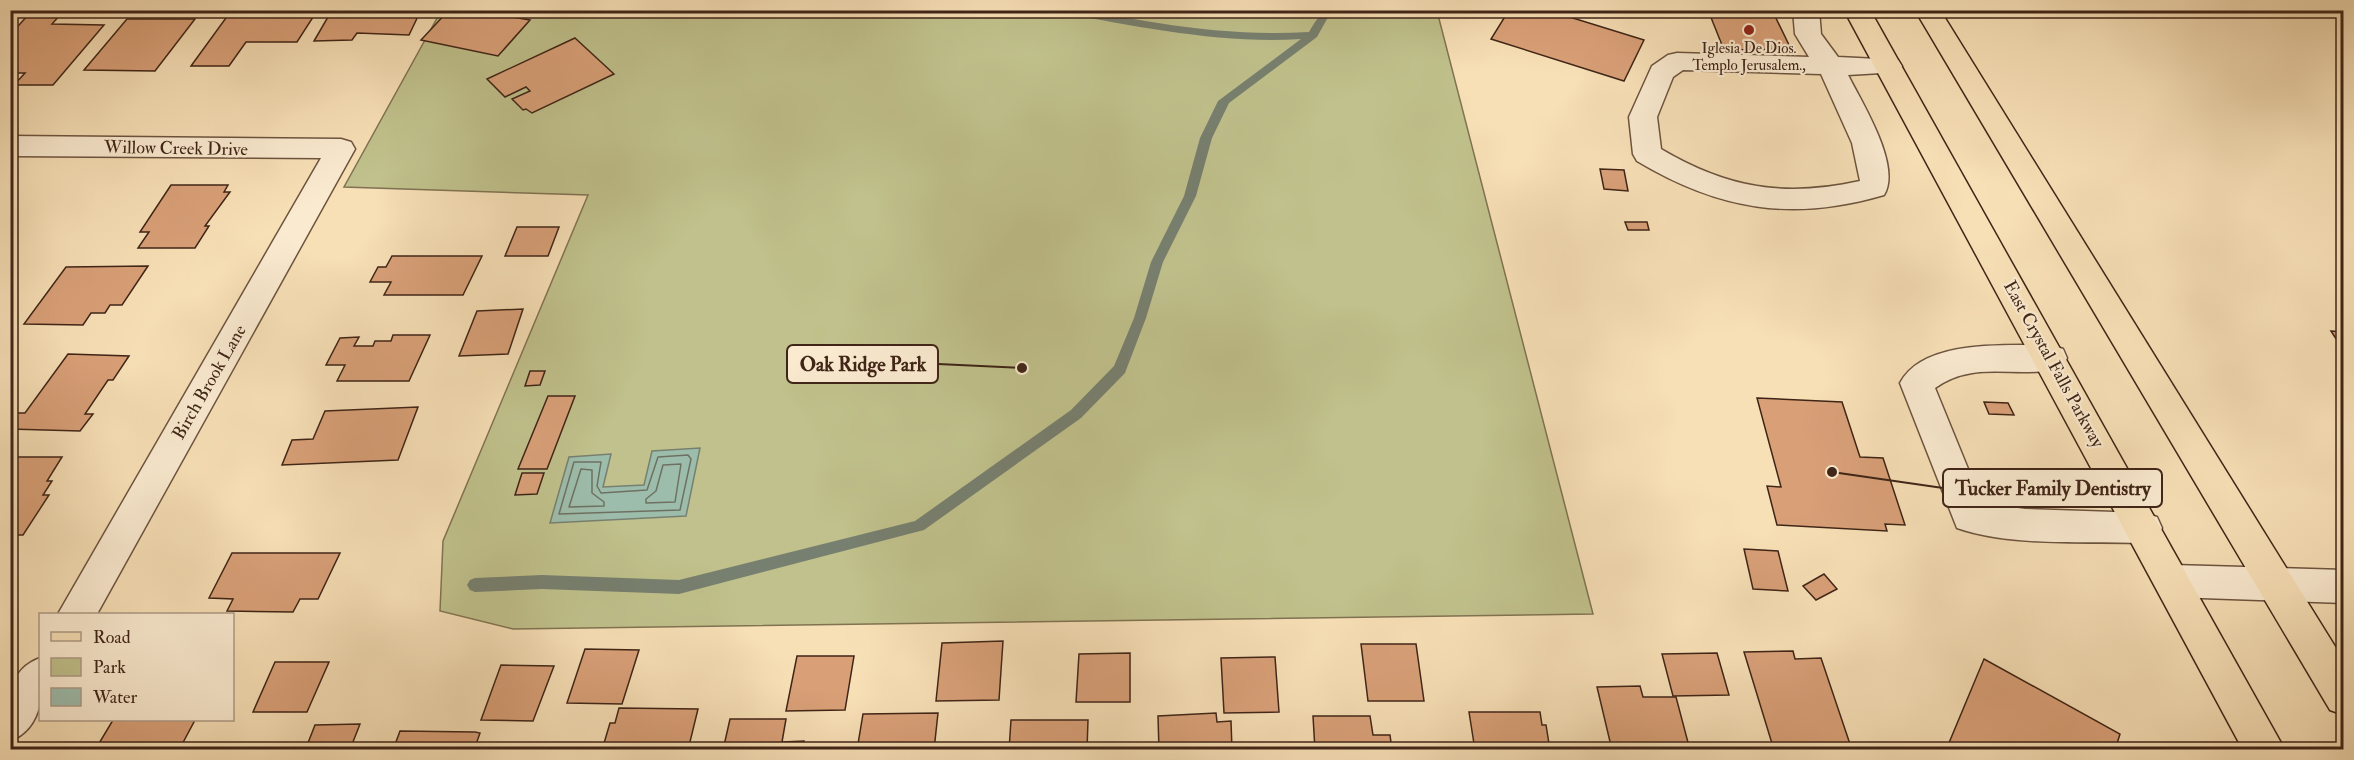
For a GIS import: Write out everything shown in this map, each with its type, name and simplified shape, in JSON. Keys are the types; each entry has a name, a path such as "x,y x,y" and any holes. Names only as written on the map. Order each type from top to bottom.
{"main road":[{"name":"East Crystal Falls Parkway","path":"1857,10 2051,358 2265,750"},
{"path":"1927,10 2343,697"}],"street":[{"path":"1806,10 1804,26 1815,48 1831,66 1870,152 1876,172 1875,188 1847,196 1796,202 1758,199 1706,186 1677,173 1647,154 1643,117 1661,72 1677,61 1831,66 1889,66"},
{"name":"Willow Creek Drive","path":"10,146 341,149"},
{"name":"Birch Brook Lane","path":"78,613 341,149"},
{"path":"2051,358 1980,359 1943,365 1917,382 1970,517 2025,524 2144,528"},
{"path":"2173,581 2343,587"},
{"path":"10,722 39,678"}],"green space":[{"path":"441,11 1437,11 1593,614 513,629 440,611 443,541 588,195 344,187"}],"water":[{"path":"700,448 686,516 550,523 569,457 611,454 603,487 644,485 652,451"}],"building":[{"path":"332,10 421,10 409,35 357,33 352,40 314,41"},
{"path":"449,10 471,10 530,20 498,56 421,40"},
{"path":"1509,10 1547,10 1644,40 1624,81 1491,39"},
{"name":"Iglesia De Dios. Templo Jerusalem.,","path":"1708,10 1772,10 1791,49 1724,50"},
{"path":"231,11 317,11 297,42 246,42 229,66 191,66"},
{"path":"29,14 61,14 52,24 104,25 53,85 14,85 25,73 10,73 10,35"},
{"path":"127,19 195,19 155,71 84,70"},
{"path":"575,38 614,74 532,113 526,109 523,110 512,99 530,91 526,87 505,97 487,79"},
{"path":"1600,169 1624,170 1628,191 1604,189"},
{"path":"171,185 228,185 224,192 230,192 205,226 209,226 195,248 138,248 149,232 140,232"},
{"path":"1625,222 1647,222 1649,230 1628,230"},
{"path":"517,227 559,227 548,256 505,256"},
{"path":"392,256 482,256 463,295 384,295 391,282 370,282 378,267 386,267"},
{"path":"148,266 122,305 110,305 105,313 91,313 83,325 24,324 66,267"},
{"path":"523,309 508,354 459,356 477,311"},
{"path":"2331,331 2344,332 2344,351"},
{"path":"393,335 430,335 409,381 337,381 345,365 326,365 340,338 359,337 354,346 373,346 375,341 391,341"},
{"path":"68,354 129,356 113,380 108,380 85,414 93,414 80,431 10,429 10,413 25,413"},
{"path":"530,371 545,371 540,385 525,386"},
{"path":"548,396 575,396 547,469 518,469"},
{"path":"1757,398 1842,402 1860,457 1883,458 1905,525 1885,524 1887,531 1777,525 1767,486 1781,487"},
{"path":"1984,402 2008,403 2014,415 1989,414"},
{"path":"418,407 398,460 282,465 292,440 313,439 325,411"},
{"path":"10,457 62,457 47,481 52,481 43,495 49,495 23,535 10,535"},
{"path":"522,473 544,473 537,494 515,495"},
{"path":"1744,549 1778,551 1788,591 1753,589"},
{"path":"232,553 340,553 318,599 300,599 293,612 227,611 233,599 209,598"},
{"path":"1824,574 1837,589 1816,600 1803,586"},
{"path":"1003,641 999,700 936,701 942,643"},
{"path":"1361,644 1416,644 1424,701 1368,701"},
{"path":"585,649 639,650 622,704 567,703"},
{"path":"1793,651 1795,659 1821,658 1852,750 1774,750 1744,652"},
{"path":"1130,653 1130,702 1076,702 1079,654"},
{"path":"1717,653 1729,695 1673,696 1662,654"},
{"path":"797,656 854,656 845,710 786,711"},
{"path":"1275,657 1279,712 1224,713 1221,658"},
{"path":"1984,659 2120,734 2115,750 1946,750"},
{"path":"275,662 329,662 307,712 253,712"},
{"path":"501,665 554,666 533,721 481,720"},
{"path":"1640,686 1643,697 1676,697 1690,750 1612,750 1597,687"},
{"path":"619,708 698,709 688,750 602,750 610,723 615,723"},
{"path":"1469,712 1540,712 1542,725 1546,725 1550,750 1475,750"},
{"path":"938,713 934,750 857,750 863,714"},
{"path":"1216,713 1217,722 1231,721 1232,750 1159,750 1158,716"},
{"path":"1313,716 1370,716 1373,735 1390,735 1392,750 1315,750"},
{"path":"730,719 786,719 782,742 804,741 803,750 723,750"},
{"path":"1011,720 1088,720 1087,750 1009,750"},
{"path":"112,721 194,721 179,750 95,750"},
{"path":"360,724 351,747 360,747 359,750 283,750 306,748 315,725"},
{"path":"400,731 480,733 474,750 393,750"}],"waterway":[{"path":"1062,10 1187,31 1281,37 1313,35"},
{"path":"1313,35 1323,17 1334,10"},
{"path":"475,585 542,582 679,587 919,526 1076,414 1120,369 1140,318 1157,262 1190,196 1206,138 1224,101 1313,35"}],"place":[{"name":"Iglesia De Dios. Templo Jerusalem.,","path":"1749,30"},
{"name":"Oak Ridge Park","path":"1022,368"},
{"name":"Tucker Family Dentistry","path":"1832,472"}]}
